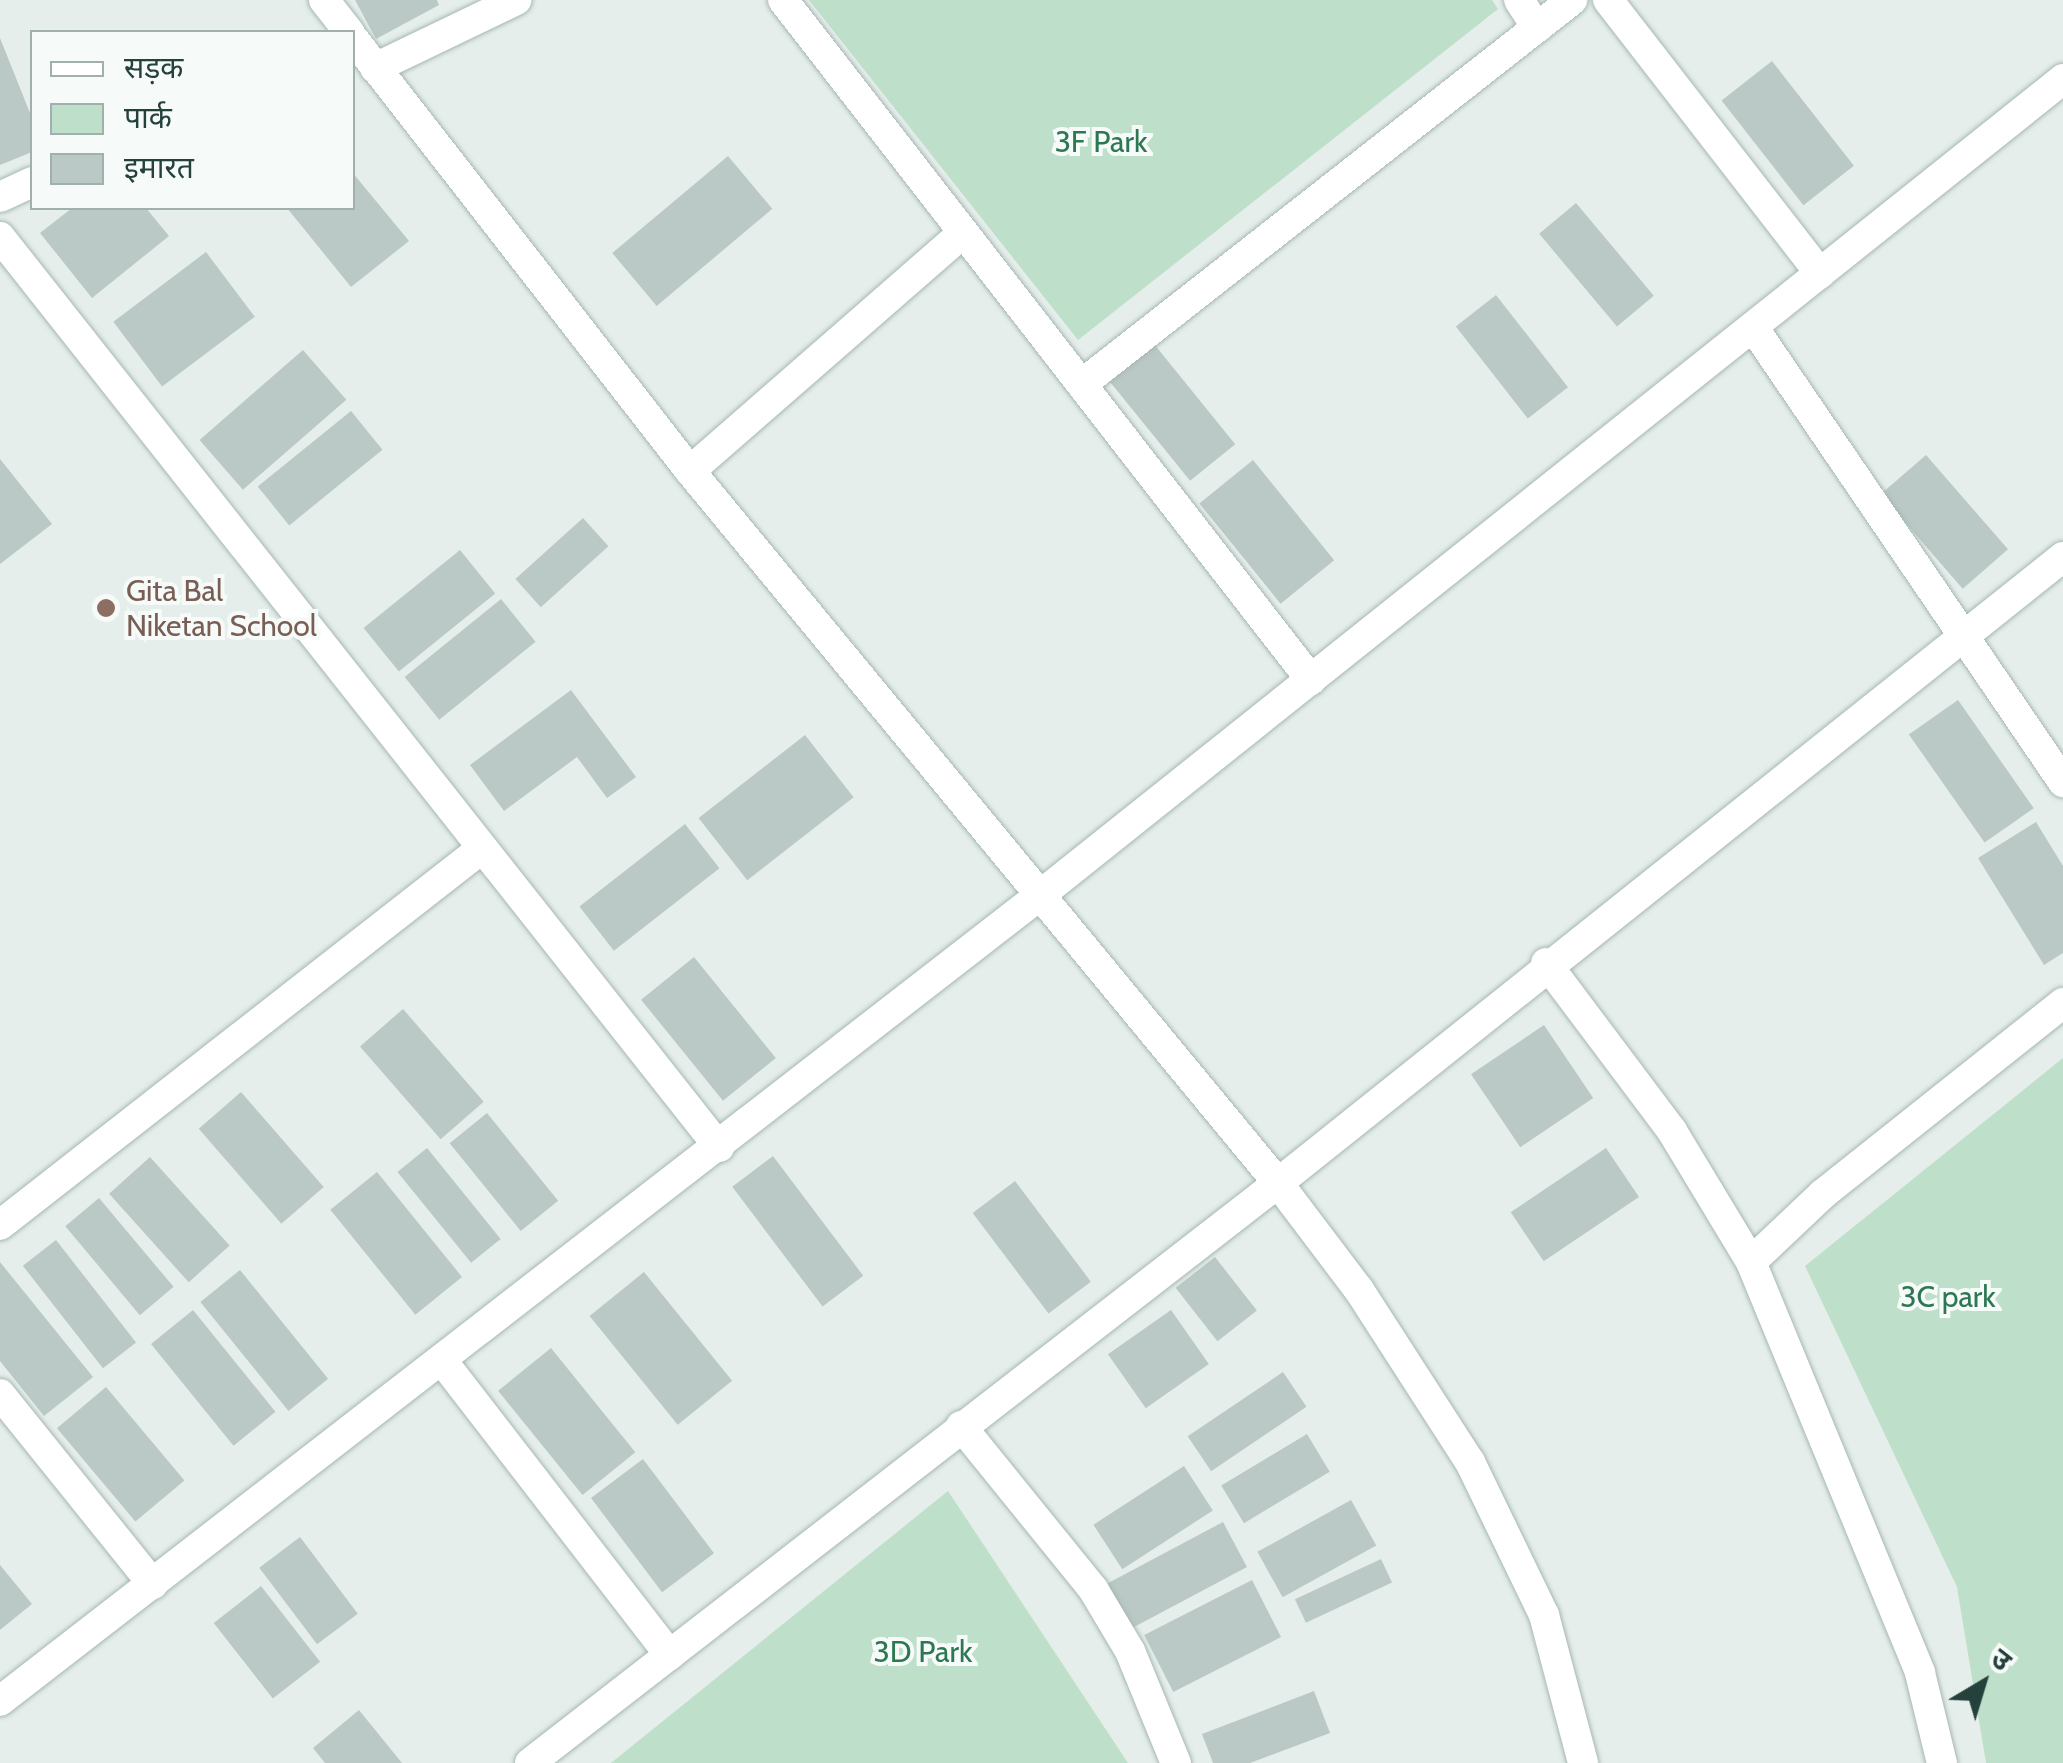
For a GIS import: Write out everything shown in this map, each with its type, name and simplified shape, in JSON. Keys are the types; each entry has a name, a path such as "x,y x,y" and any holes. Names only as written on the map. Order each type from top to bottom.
{"street":[{"path":"324,0 347,30"},
{"path":"375,68 516,0"},
{"path":"782,0 1311,680"},
{"path":"1519,0 1536,28"},
{"path":"1082,384 1572,0"},
{"path":"1608,0 1820,273"},
{"path":"355,41 690,471 1278,1182 1359,1290 1470,1462 1544,1615 1584,1763"},
{"path":"0,1701 444,1364 1039,896 2063,79"},
{"path":"0,197 30,183"},
{"path":"690,471 964,233"},
{"path":"0,237 718,1147"},
{"path":"1753,327 2063,782"},
{"path":"530,1763 1278,1182 1546,963 2063,557"},
{"path":"0,1225 481,849"},
{"path":"1546,963 1672,1131 1751,1262 1920,1673 1942,1763"},
{"path":"1751,1262 1823,1194 2063,1003"},
{"path":"444,1364 670,1655"},
{"path":"0,1394 153,1584"},
{"path":"961,1426 1093,1589 1130,1651 1176,1763"}],"green space":[{"name":"3F Park","path":"809,0 1492,0 1498,9 1078,340"},
{"name":"3C park","path":"2063,1058 2063,1763 1986,1763 1957,1587 1805,1266"},
{"name":"3D Park","path":"948,1491 1128,1763 611,1763"}],"building":[{"path":"355,0 437,0 439,5 376,39"},
{"path":"0,38 30,113 30,153 0,165"},
{"path":"1772,61 1854,166 1803,205 1722,100"},
{"path":"728,156 772,209 657,306 612,253"},
{"path":"355,176 409,241 351,287 289,210 355,210"},
{"path":"1576,203 1654,296 1617,327 1539,234"},
{"path":"69,210 148,210 169,236 92,298 40,233"},
{"path":"206,252 255,317 162,387 113,322"},
{"path":"1496,295 1568,387 1528,419 1456,326"},
{"path":"1154,344 1235,444 1190,481 1109,381"},
{"path":"303,350 346,400 243,490 200,440"},
{"path":"351,411 382,450 289,525 258,487"},
{"path":"1926,455 2008,549 1963,589 1881,494"},
{"path":"0,459 52,524 0,564"},
{"path":"1253,460 1334,560 1281,604 1199,503"},
{"path":"583,518 608,546 541,607 515,579"},
{"path":"460,550 495,594 399,672 364,628"},
{"path":"501,599 536,642 439,720 405,677"},
{"path":"571,690 636,777 607,798 577,757 504,811 470,765"},
{"path":"1958,700 2034,808 1985,843 1909,734"},
{"path":"805,735 854,797 747,880 699,818"},
{"path":"2036,822 2063,866 2063,953 2044,965 1978,858"},
{"path":"685,824 719,868 614,951 579,906"},
{"path":"694,957 776,1058 723,1101 641,1000"},
{"path":"403,1009 484,1102 441,1139 360,1046"},
{"path":"1544,1025 1593,1098 1520,1147 1471,1074"},
{"path":"241,1092 324,1187 281,1224 199,1129"},
{"path":"487,1113 558,1201 521,1231 450,1143"},
{"path":"427,1148 501,1239 471,1263 397,1172"},
{"path":"1606,1148 1639,1197 1544,1261 1511,1212"},
{"path":"773,1156 863,1276 823,1306 732,1187"},
{"path":"150,1157 230,1245 189,1282 109,1194"},
{"path":"377,1172 462,1277 415,1315 330,1210"},
{"path":"1015,1181 1091,1282 1049,1314 973,1213"},
{"path":"99,1198 174,1287 140,1315 65,1226"},
{"path":"56,1240 136,1342 103,1368 23,1266"},
{"path":"1215,1257 1257,1311 1217,1341 1176,1288"},
{"path":"0,1262 93,1377 44,1416 0,1361"},
{"path":"240,1270 328,1379 288,1411 200,1302"},
{"path":"644,1272 732,1381 678,1425 590,1316"},
{"path":"193,1310 275,1412 233,1446 151,1344"},
{"path":"1171,1310 1209,1364 1146,1408 1108,1354"},
{"path":"551,1348 635,1452 582,1495 498,1391"},
{"path":"1283,1372 1306,1407 1211,1471 1188,1436"},
{"path":"106,1387 184,1480 135,1522 57,1428"},
{"path":"1307,1434 1330,1472 1244,1523 1221,1486"},
{"path":"643,1459 714,1553 662,1592 591,1498"},
{"path":"1184,1466 1213,1510 1122,1569 1093,1525"},
{"path":"1351,1500 1376,1545 1283,1597 1257,1552"},
{"path":"1223,1522 1247,1567 1131,1629 1107,1584"},
{"path":"300,1537 358,1614 317,1644 259,1568"},
{"path":"1381,1559 1392,1583 1306,1623 1295,1599"},
{"path":"0,1565 32,1604 0,1630"},
{"path":"1252,1580 1281,1637 1173,1692 1144,1635"},
{"path":"261,1586 320,1662 273,1699 214,1623"},
{"path":"1314,1691 1330,1733 1250,1763 1213,1763 1202,1734"},
{"path":"359,1710 402,1763 325,1763 313,1748"}],"place":[{"name":"Gita Bal Niketan School","path":"106,608"}]}
